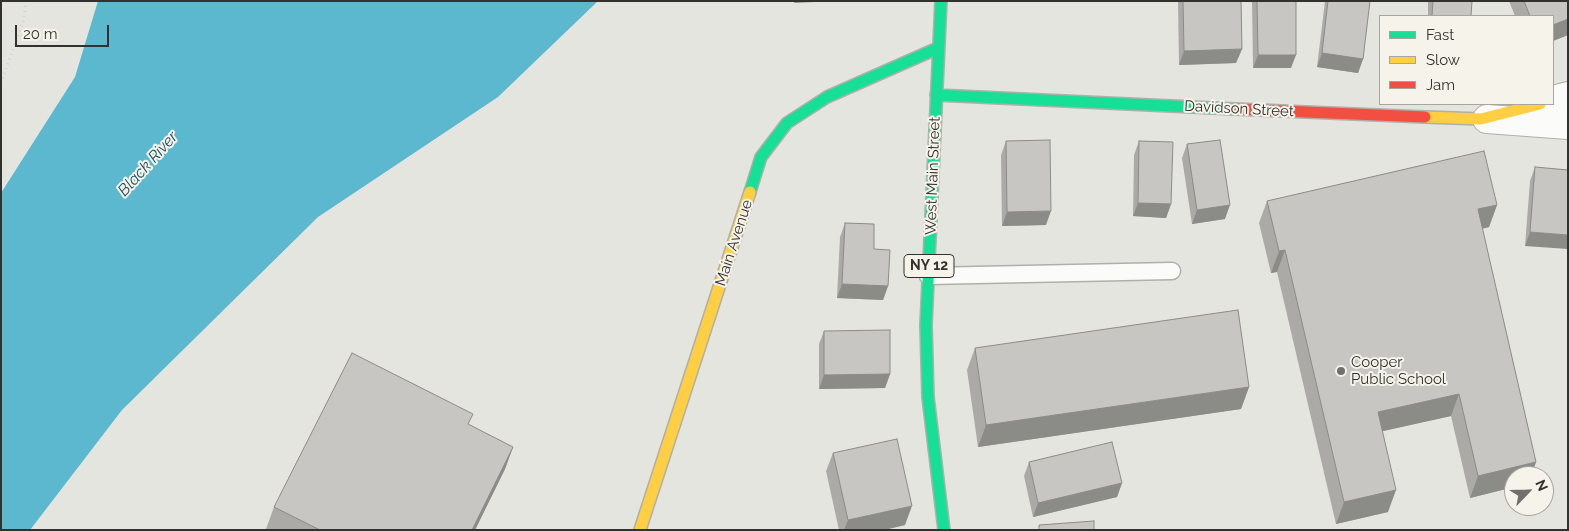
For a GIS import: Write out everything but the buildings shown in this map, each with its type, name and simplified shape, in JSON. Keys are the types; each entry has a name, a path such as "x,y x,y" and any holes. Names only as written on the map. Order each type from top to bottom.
{"street":[{"name":"West Main Street","path":"941,1 926,325 928,396 944,530"},
{"name":"Main Avenue","path":"640,530 761,157 787,123 827,97 938,48"},
{"name":"Davidson Street","path":"936,95 1481,119 1536,105"},
{"path":"1554,100 1568,96"},
{"path":"1481,119 1568,125"}],"lane":[{"path":"928,276 1172,271"}],"path":[{"path":"1,83 23,22 26,1"}],"water":[{"name":"Black River","path":"98,1 598,1 498,97 318,217 122,410 30,530 1,530 1,193 75,77"}],"traffic: fast":[{"path":"941,1 926,325 928,397 944,530"},
{"path":"750,192 761,157 787,123 827,97 938,48"},
{"path":"936,95 1235,109"}],"traffic: slow":[{"path":"1425,117 1481,119 1536,105"},
{"path":"640,530 750,192"}],"traffic: jam":[{"path":"1235,109 1425,117"}],"place":[{"name":"Cooper Public School","path":"1341,371"}]}
